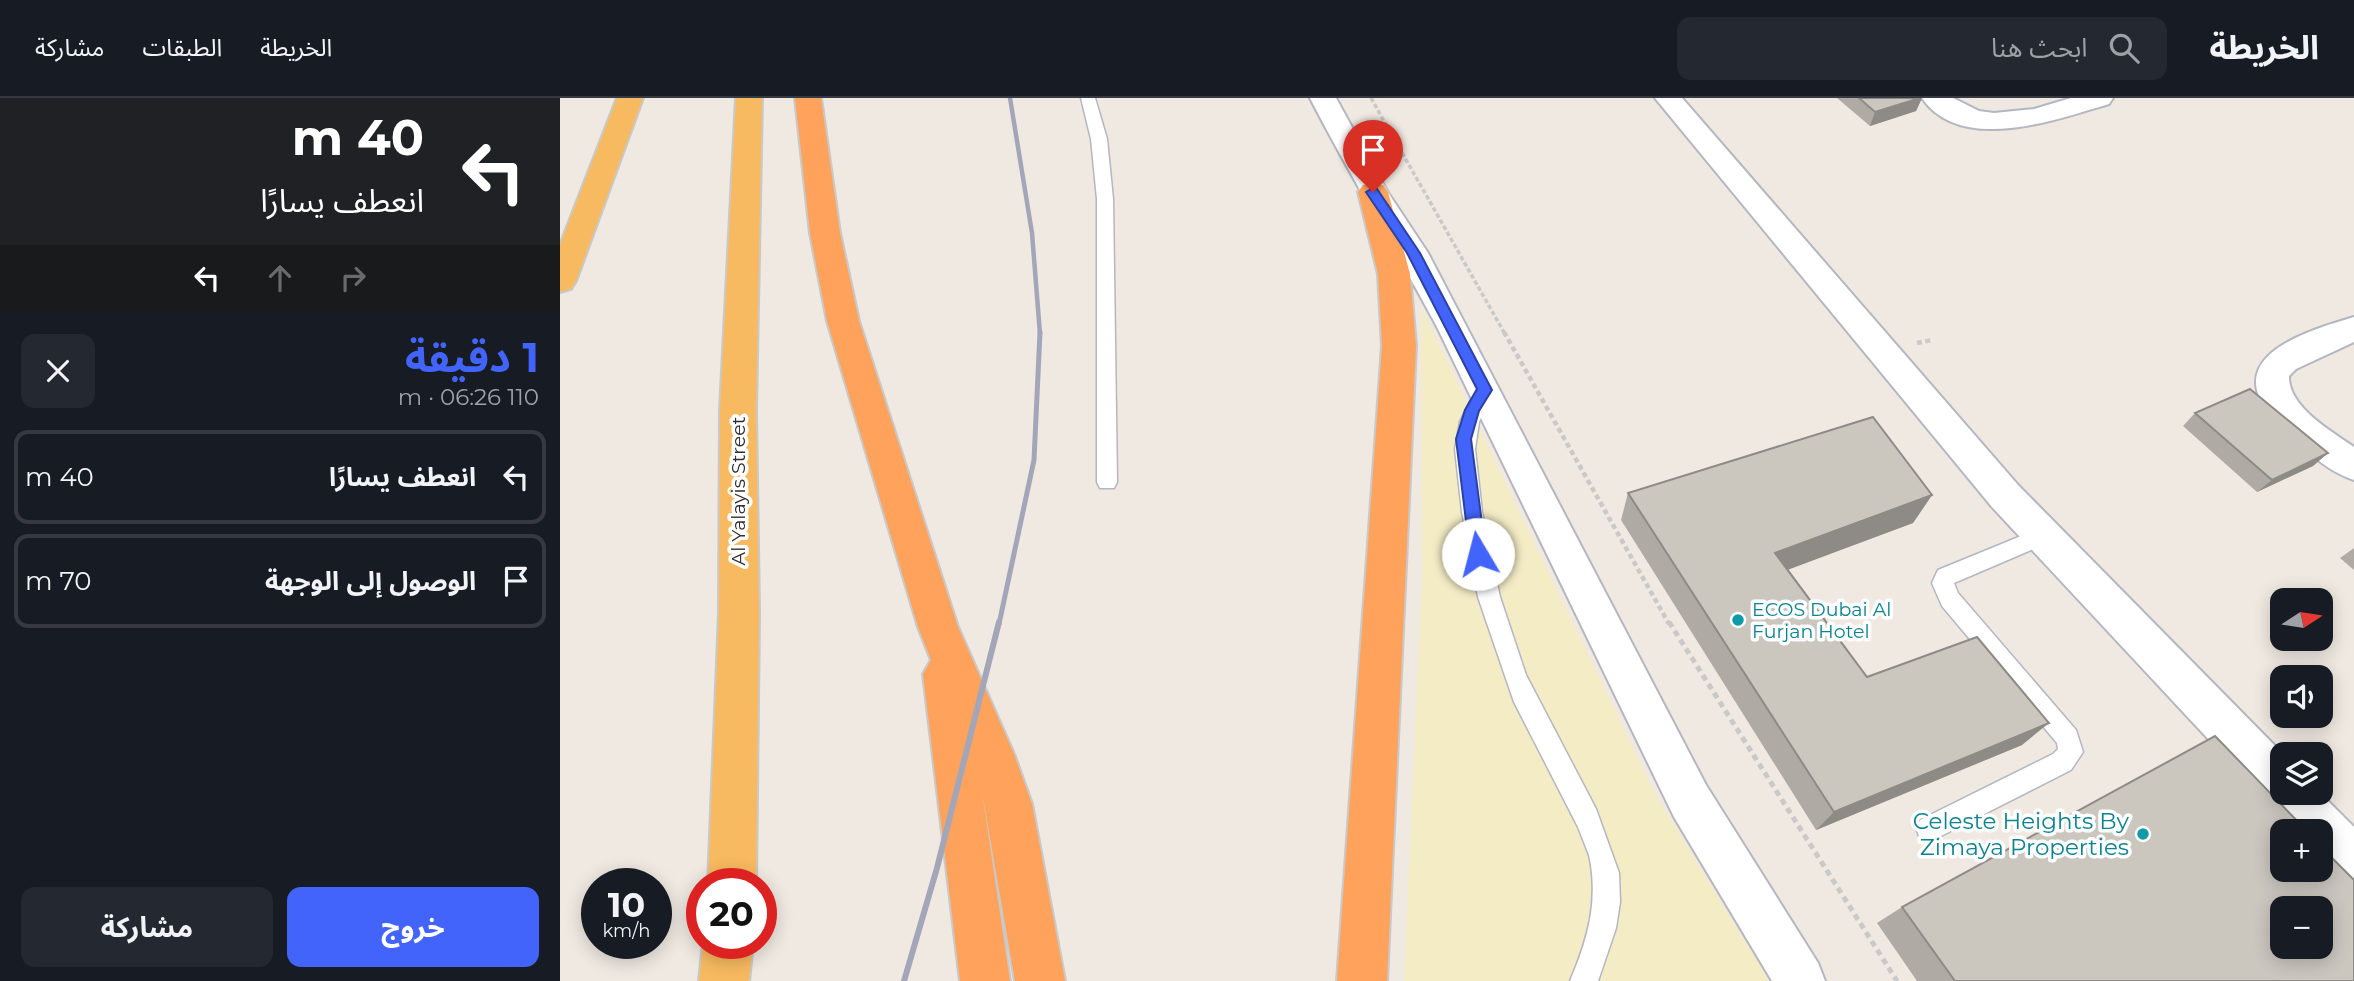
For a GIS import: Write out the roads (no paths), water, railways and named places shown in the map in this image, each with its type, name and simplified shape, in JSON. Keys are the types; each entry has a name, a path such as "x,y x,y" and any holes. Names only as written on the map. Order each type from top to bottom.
{"highway":[{"path":"560,281 587,217 630,98"},
{"name":"Al Yalayis Street","path":"732,868 739,614 738,410 749,98"},
{"path":"808,98 825,233 843,321 938,627 992,754 1009,804 1040,981"},
{"path":"1362,981 1399,346 1394,274 1373,192"},
{"path":"938,627 985,981"},
{"path":"724,981 726,959"}],"street":[{"path":"1323,98 1373,192 1413,253 1485,390 1690,801 1800,981"},
{"path":"1668,98 1990,480 2270,772"},
{"path":"1935,98 1960,116 1997,124 2099,98"},
{"path":"2354,329 2284,360 2277,366 2271,383 2283,408 2354,466"},
{"path":"2301,805 2354,860"}],"lane":[{"path":"1088,98 1099,139 1105,199 1107,482"},
{"path":"1485,390 1472,410 1464,439 1482,579 1514,677 1590,828 1605,870 1607,915 1602,939 1584,981"},
{"path":"1929,829 2063,762 2071,752 2068,738 1950,599 1943,583 1946,576 1954,572 2043,536"}],"railway":[{"path":"1010,98 1032,233 1040,333"},
{"path":"999,624 1034,460 1040,333"},
{"path":"904,981 937,868 999,622"}],"place":[{"name":"ECOS Dubai Al Furjan Hotel","path":"1738,620"},
{"name":"Celeste Heights By Zimaya Properties","path":"2143,834"}]}
